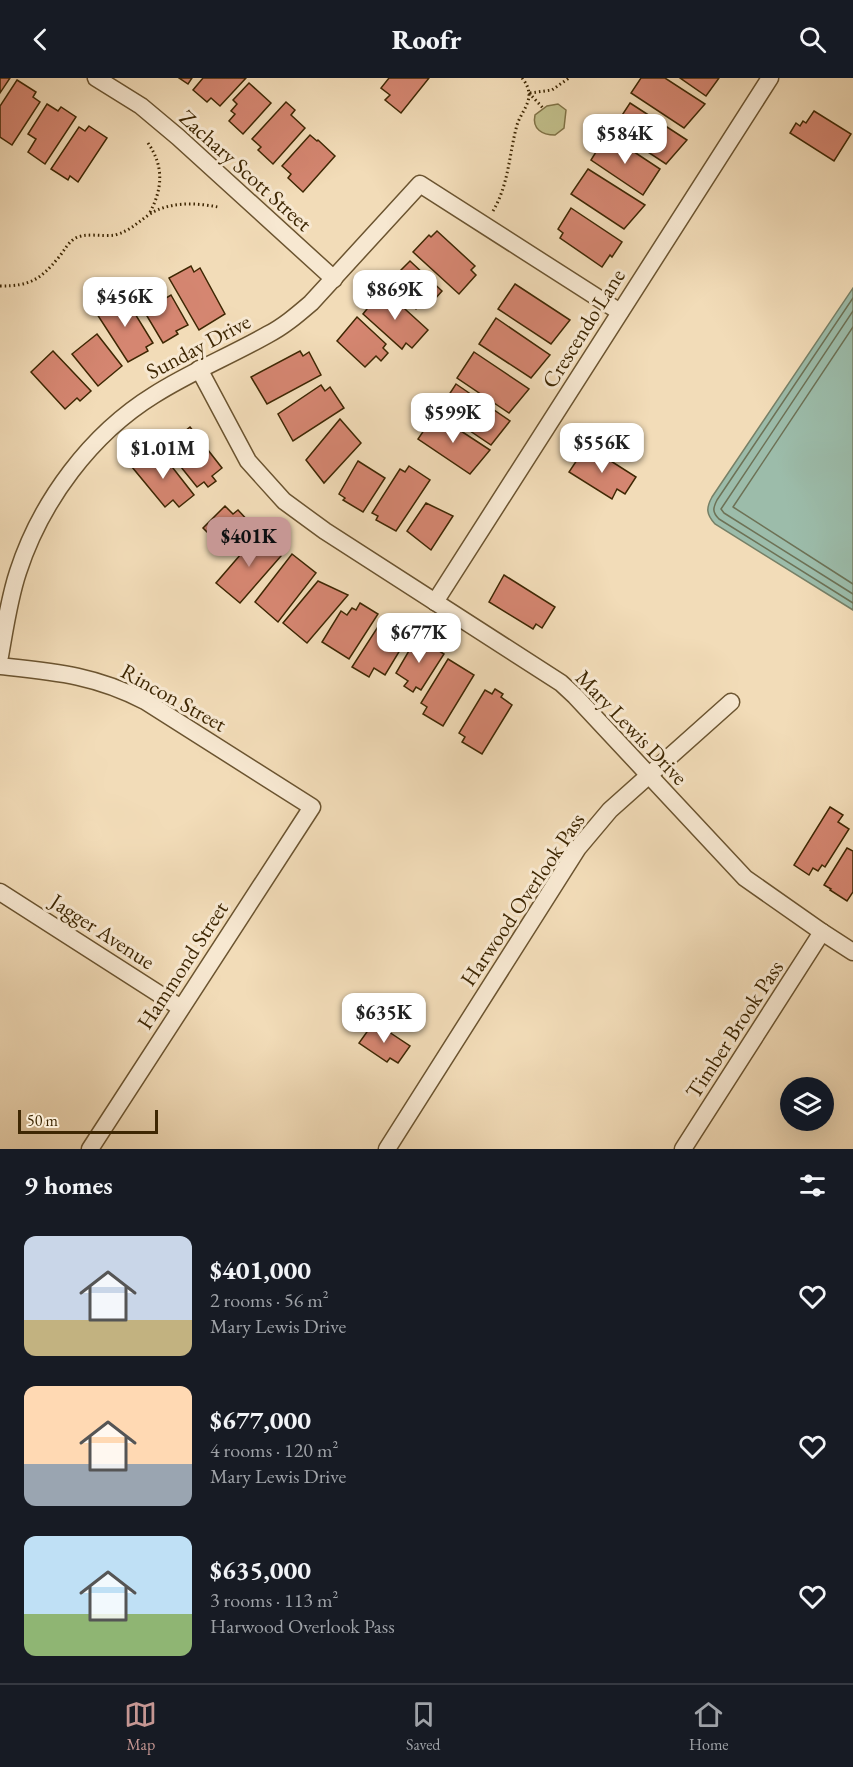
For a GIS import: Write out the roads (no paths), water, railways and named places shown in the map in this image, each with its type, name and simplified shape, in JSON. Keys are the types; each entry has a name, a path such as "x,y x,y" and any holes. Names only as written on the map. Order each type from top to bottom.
{"street":[{"name":"Zachary Scott Street","path":"96,78 141,106 334,279"},
{"name":"Crescendo Lane","path":"435,602 770,78"},
{"name":"Sunday Drive","path":"0,656 10,598 18,570 38,524 67,478 86,454 130,411 155,394 198,369 268,334 311,303 420,184 620,312"},
{"name":"Mary Lewis Drive","path":"198,369 248,461 284,501 324,531 561,683 745,878 853,952"},
{"name":"Rincon Street","path":"0,666 79,676 123,690 145,701 312,807"},
{"name":"Harwood Overlook Pass","path":"387,1149 578,848 610,810 731,702"},
{"name":"Hammond Street","path":"90,1149 312,807"},
{"name":"Jagger Avenue","path":"0,892 181,1008"},
{"name":"Timber Brook Pass","path":"683,1149 822,932"}],"water":[{"path":"853,288 853,610 715,524 708,511 712,497"}]}
